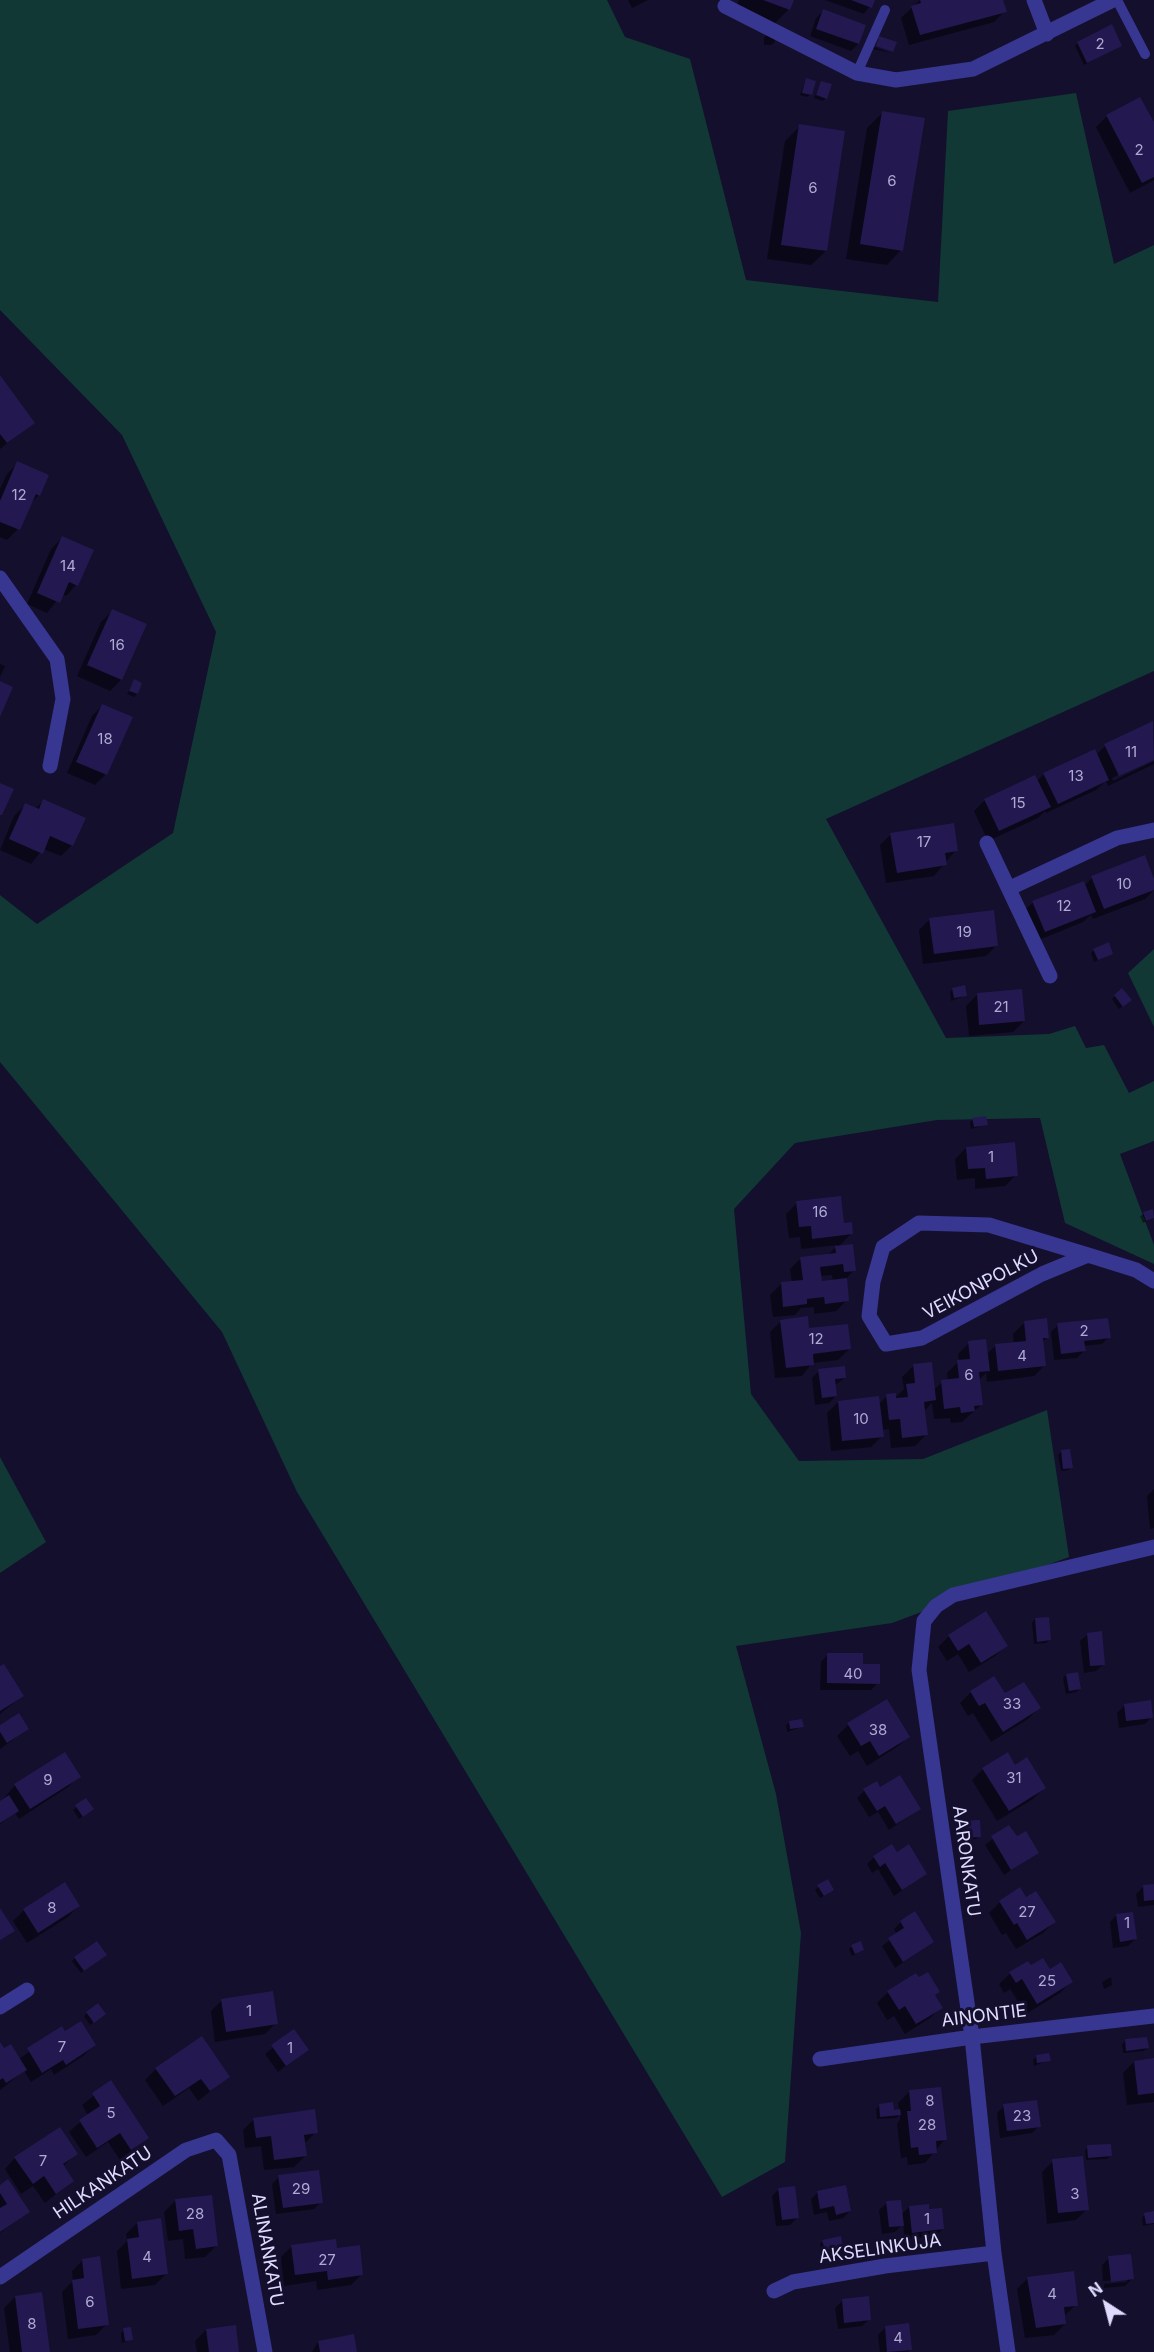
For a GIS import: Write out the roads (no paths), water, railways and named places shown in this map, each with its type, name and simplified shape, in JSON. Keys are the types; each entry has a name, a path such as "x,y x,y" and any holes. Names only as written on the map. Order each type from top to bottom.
{"street":[{"path":"1034,0 1047,34"},
{"path":"725,6 857,73 896,80 973,69 1115,0"},
{"path":"0,578 57,659 63,699 50,766"},
{"path":"1010,888 1118,838 1154,831"},
{"path":"987,843 1050,976"},
{"name":"VEIKONPOLKU","path":"1088,1255 1042,1274 922,1338 885,1344 869,1316 873,1282 883,1247 920,1223 989,1225 1088,1255 1136,1270 1154,1281"},
{"name":"AARONKATU","path":"1008,2352 994,2253 972,2037 919,1670 924,1621 936,1606 953,1595 1154,1547"},
{"path":"0,2007 27,1990"},
{"name":"AINONTIE","path":"819,2059 972,2037 1154,2016"},
{"name":"HILKANKATU","path":"0,2277 186,2150 216,2140 229,2154"},
{"name":"ALINANKATU","path":"229,2154 265,2352"},
{"name":"AKSELINKUJA","path":"774,2291 793,2282 885,2266 994,2253"}],"lane":[{"path":"1115,0 1145,54"},
{"path":"857,73 885,10"}]}
